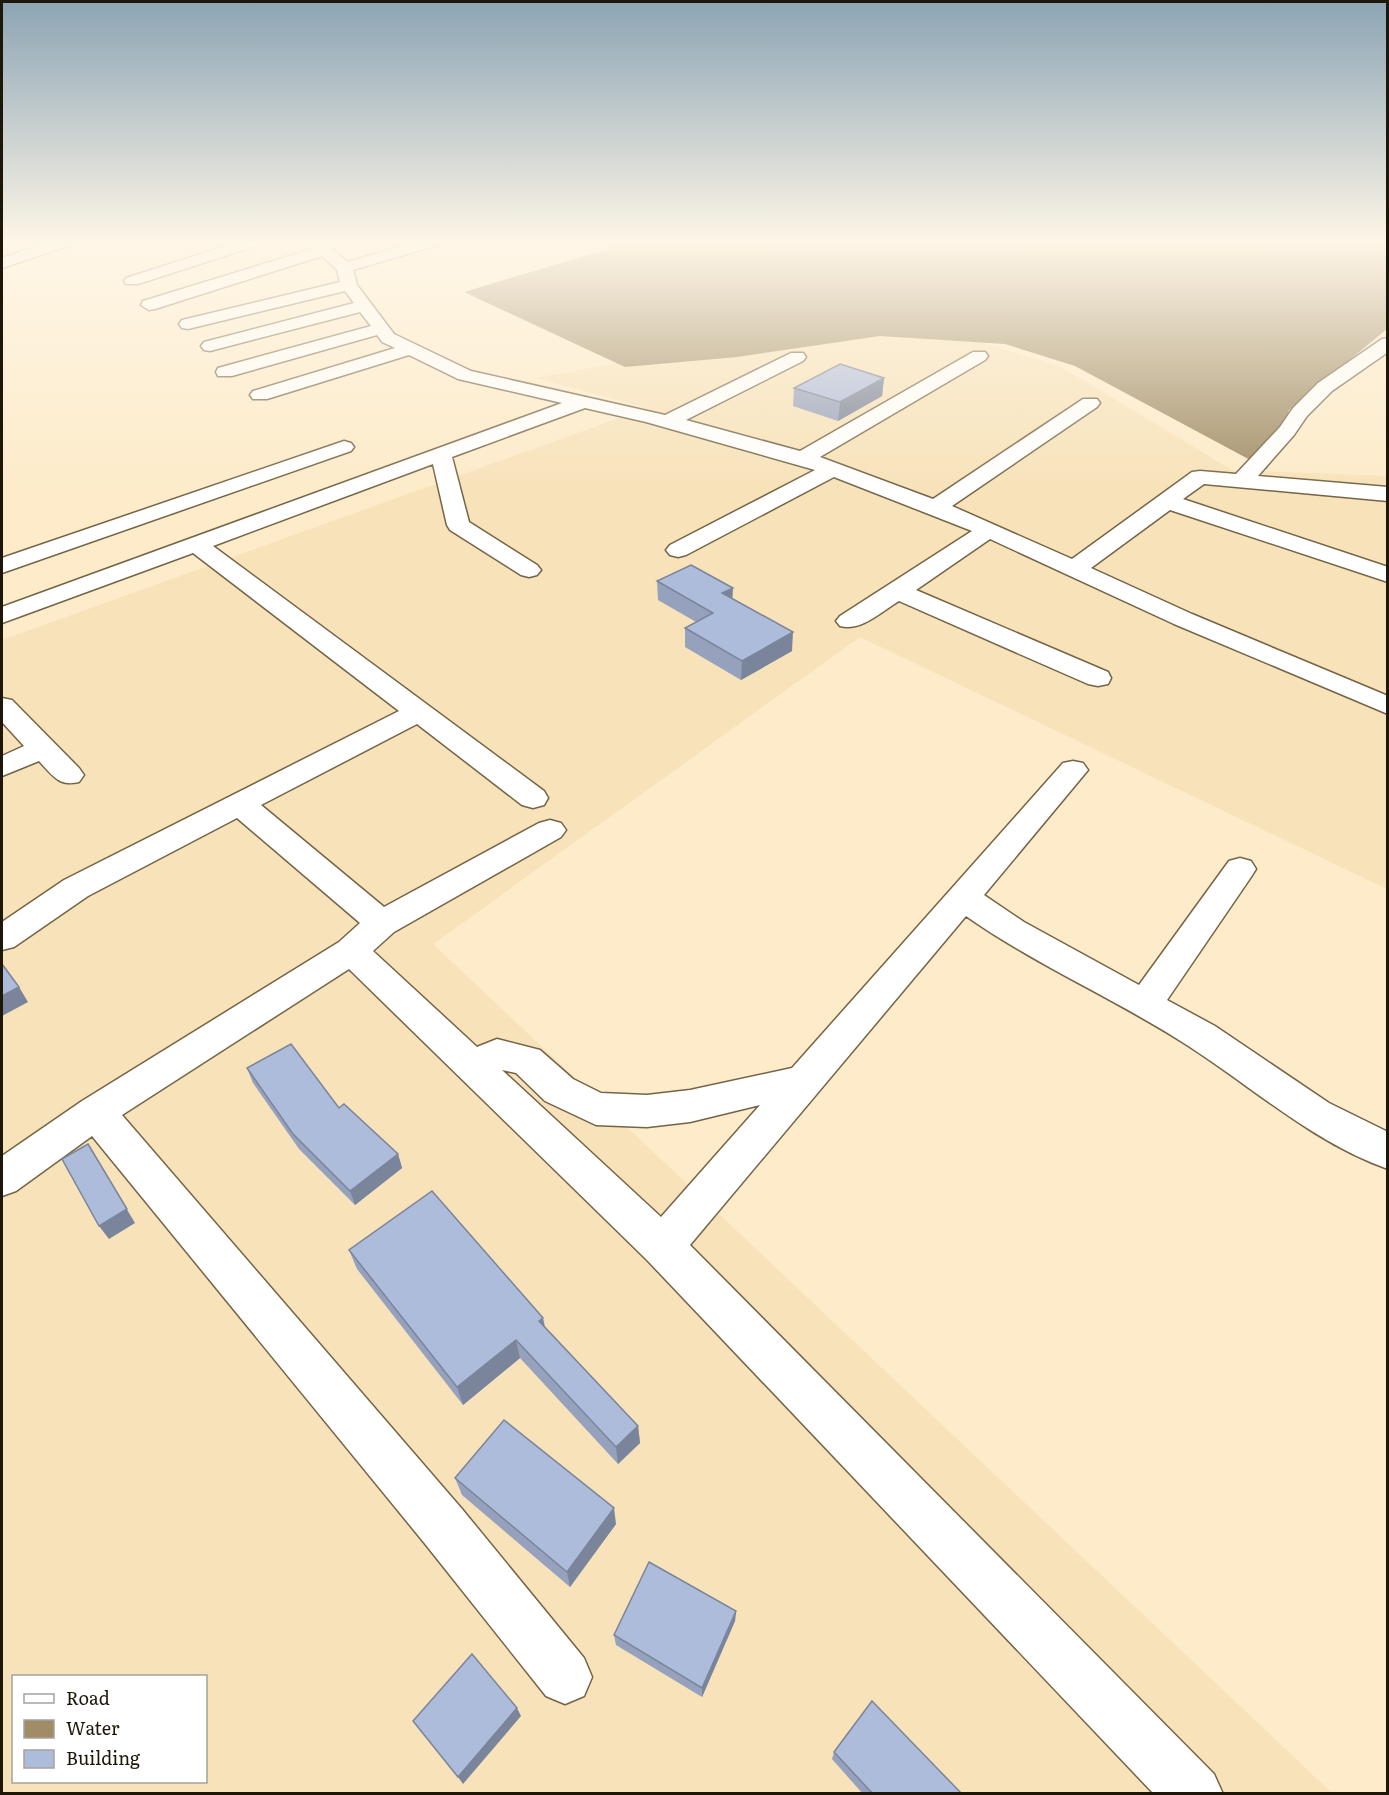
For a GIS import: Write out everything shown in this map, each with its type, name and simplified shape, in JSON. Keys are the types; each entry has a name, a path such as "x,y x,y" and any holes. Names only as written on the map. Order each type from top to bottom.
{"street":[{"path":"210,345 286,326"},
{"path":"379,326 388,338 465,375 667,422 803,458 936,507 1073,570 1388,706"},
{"path":"225,372 381,329"},
{"path":"1241,481 1287,431 1300,412 1325,387 1388,343"},
{"path":"260,395 410,349"},
{"path":"803,458 979,356"},
{"path":"667,422 797,357"},
{"path":"2,566 364,461 441,454 583,402"},
{"path":"936,507 1090,403"},
{"path":"323,430 364,461"},
{"path":"441,454 458,525 529,570"},
{"path":"2,615 196,544 364,461"},
{"path":"678,550 833,469"},
{"path":"1073,570 1200,477 1388,494"},
{"path":"1166,501 1388,575"},
{"path":"849,621 988,530"},
{"path":"196,544 533,798"},
{"path":"898,591 1098,678"},
{"path":"2,706 69,775"},
{"path":"2,938 76,888 419,712"},
{"path":"2,767 43,748"},
{"path":"662,1246 1073,770"},
{"path":"240,804 382,923"},
{"path":"5,1166 96,1112 351,951 382,923 550,830"},
{"path":"1145,1004 1240,869"},
{"path":"963,897 1012,931 1202,1036 1314,1114 1388,1152"},
{"path":"351,951 662,1246 1194,1794"},
{"path":"472,1066 497,1054 527,1061 559,1090 596,1109 647,1111 690,1106 765,1088 804,1082"},
{"path":"96,1112 444,1527 565,1677"}],"shaded area":[{"path":"853,333 969,339 1058,365 1232,470 1387,476 1387,889 860,637 433,944 1332,1793 2,1794 2,640 647,408 535,378 613,364"}],"water":[{"path":"536,326 1387,326 1387,329 1289,410 1267,469 1075,366 1005,344 880,336 737,357 625,367"}],"building":[{"path":"840,364 884,378 840,402 794,388"},
{"path":"691,565 733,588 722,593 793,632 742,661 685,628 713,613 657,581"},
{"path":"2,964 19,987 2,996"},
{"path":"291,1044 339,1108 344,1104 398,1154 350,1191 293,1134 247,1068"},
{"path":"88,1144 127,1209 99,1226 62,1159"},
{"path":"432,1191 543,1318 539,1321 638,1426 616,1447 516,1340 457,1387 349,1250"},
{"path":"504,1420 614,1508 567,1572 455,1478"},
{"path":"649,1562 736,1611 702,1688 614,1635"},
{"path":"472,1654 517,1708 458,1777 413,1721"},
{"path":"872,1701 962,1794 873,1794 834,1752"}]}
